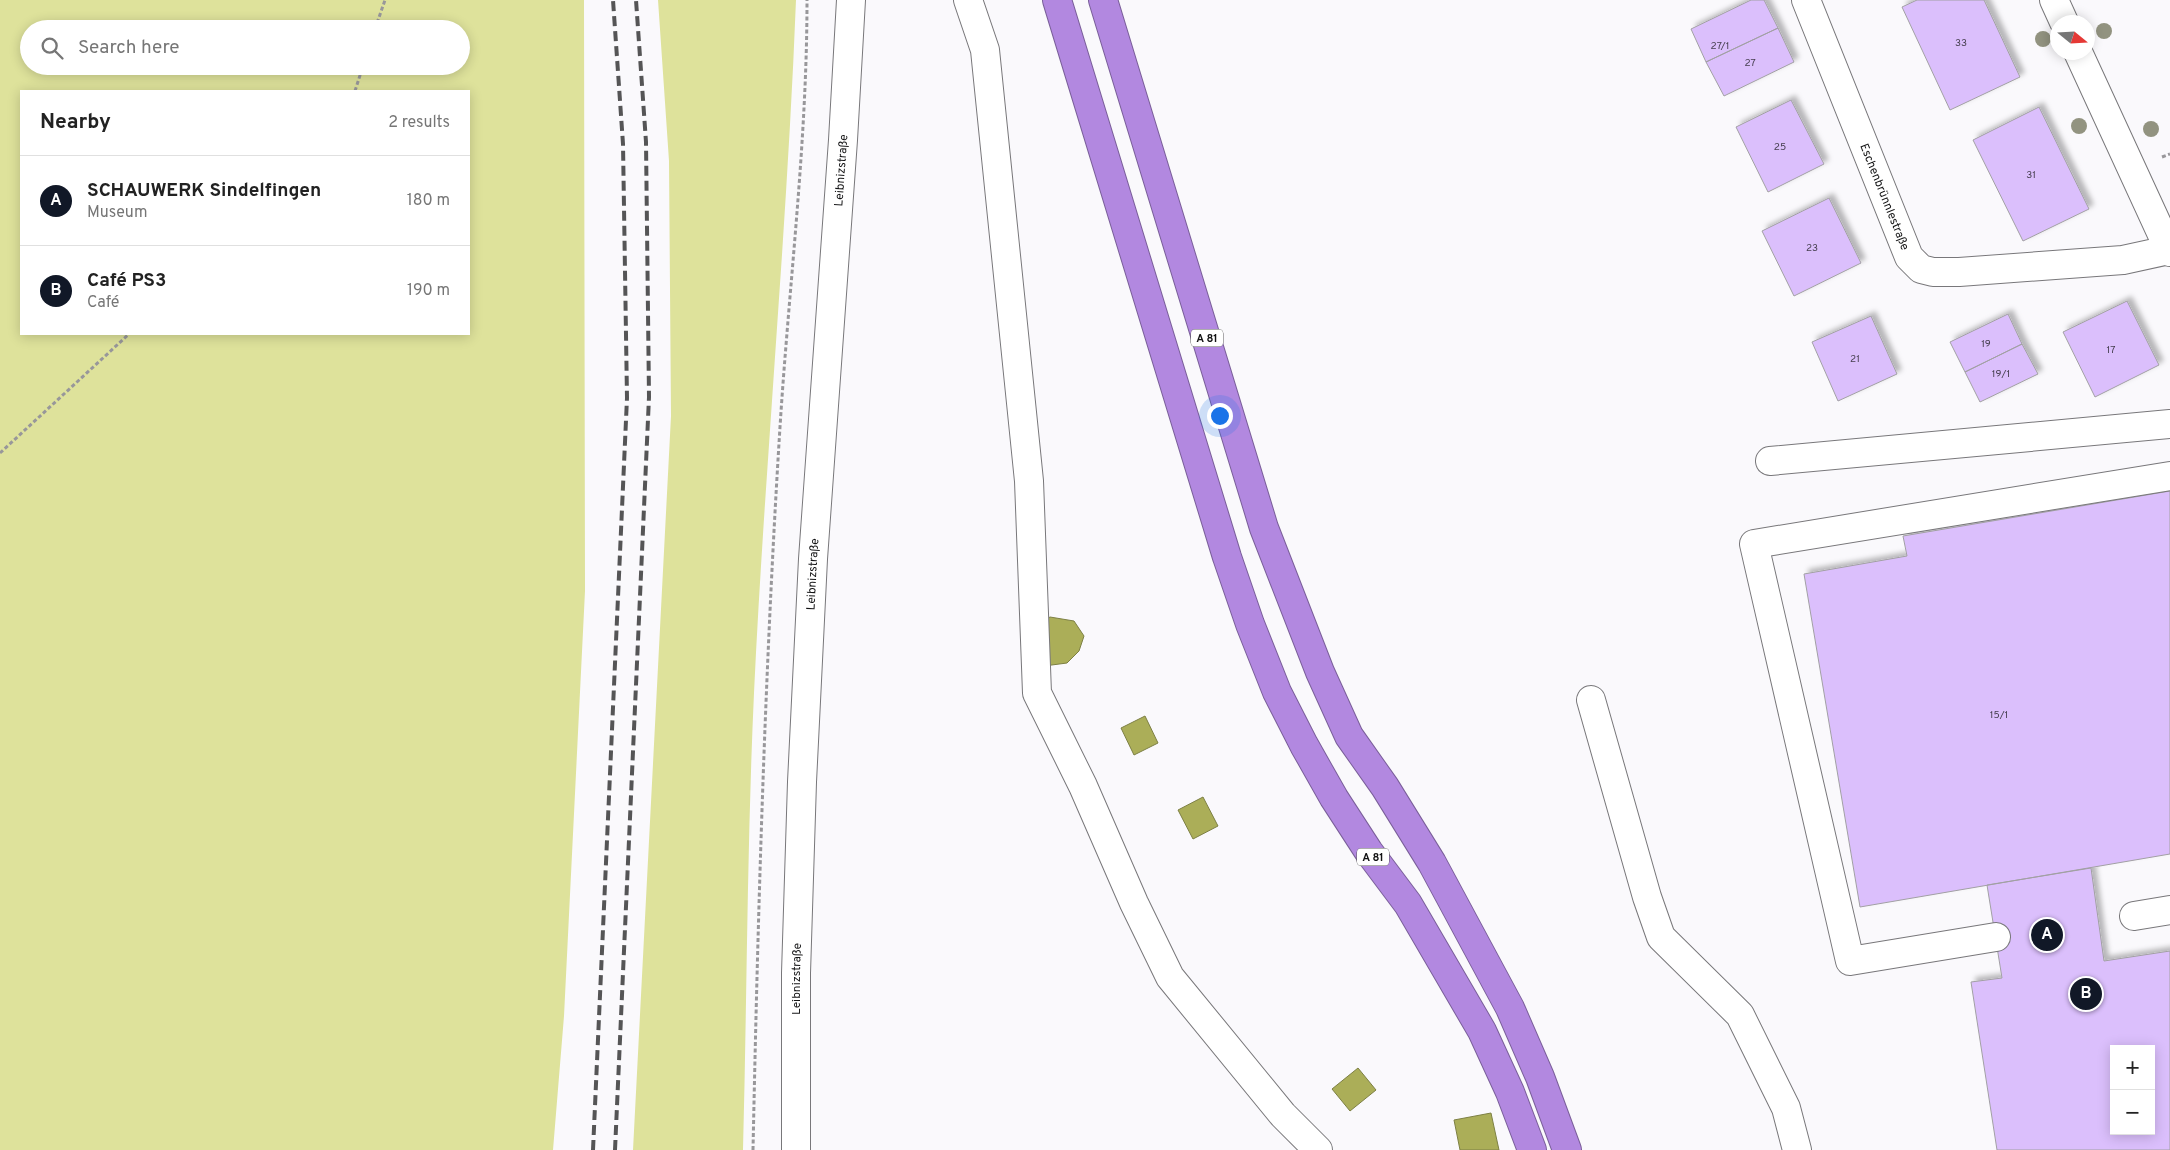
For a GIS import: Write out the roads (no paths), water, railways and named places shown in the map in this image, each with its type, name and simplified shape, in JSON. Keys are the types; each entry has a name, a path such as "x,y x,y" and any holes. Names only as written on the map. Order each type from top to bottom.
{"highway":[{"name":"A 81","path":"1057,0 1227,557 1250,624 1277,692 1334,798 1369,852 1408,904 1482,1031 1510,1092 1532,1150"},
{"name":"A 81","path":"1103,0 1264,528 1320,672 1349,736 1385,787 1432,863 1510,1008 1540,1077 1567,1150"}],"street":[{"name":"Leibnizstraße","path":"799,1150 796,973 802,782 813,559 843,140 851,0"},
{"path":"968,0 985,50 1029,481 1037,692 1083,786 1134,903 1170,977 1283,1115 1318,1150"},
{"name":"Eschenbrünnlestraße","path":"1806,0 1909,257 1921,269 1933,272 1959,272 2123,260 2170,251 2082,60"},
{"path":"2054,0 2061,15"},
{"path":"1770,461 2170,424"},
{"path":"1996,937 1850,961 1754,544 2170,476"},
{"path":"1592,700 1660,937 1740,1015 1786,1108 1797,1150"},
{"path":"2134,916 2170,910"}],"railway":[{"path":"593,1150 627,398 623,144 613,0"},
{"path":"615,1150 649,397 646,142 636,0"}],"place":[{"name":"SCHAUWERK Sindelfingen","path":"2047,935"},
{"name":"Café PS3","path":"2086,994"}]}
